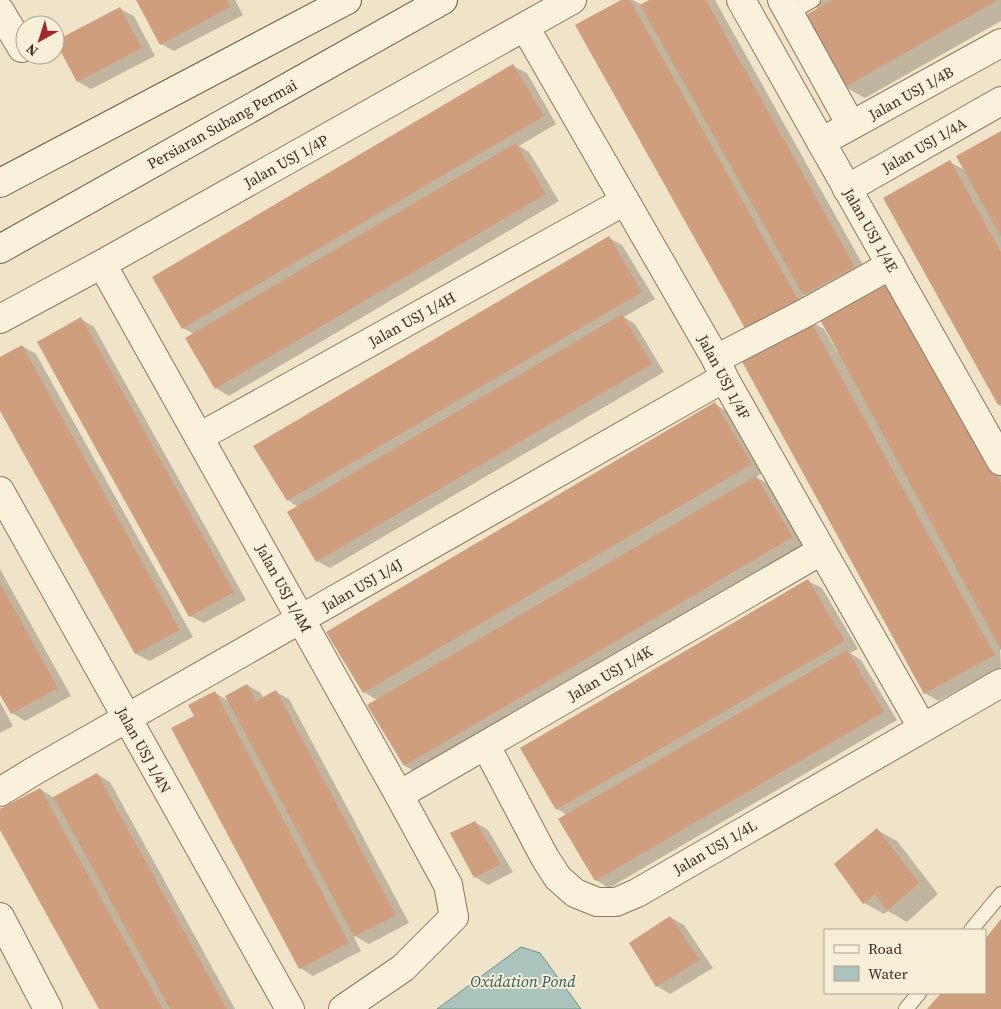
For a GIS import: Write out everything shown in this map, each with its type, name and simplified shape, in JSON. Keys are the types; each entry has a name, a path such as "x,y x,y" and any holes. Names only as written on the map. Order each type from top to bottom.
{"street":[{"path":"0,184 347,0"},
{"name":"Persiaran Subang Permai","path":"0,249 443,0"},
{"name":"Jalan USJ 1/4P","path":"0,319 102,264 572,0"},
{"name":"Jalan USJ 1/4E","path":"740,0 1001,461"},
{"path":"786,7 851,126"},
{"path":"0,11 15,36"},
{"name":"Jalan USJ 1/4F","path":"525,27 625,200 821,551 922,727"},
{"name":"Jalan USJ 1/4B","path":"820,142 1001,43"},
{"name":"Jalan USJ 1/4A","path":"847,189 1001,101"},
{"name":"Jalan USJ 1/4H","path":"200,437 625,200"},
{"name":"Jalan USJ 1/4M","path":"102,264 448,885 454,917 403,968 343,1009"},
{"name":"Jalan USJ 1/4J","path":"0,792 34,770 301,619 720,369 805,313 891,265"},
{"name":"Jalan USJ 1/4N","path":"0,491 290,1009"},
{"name":"Jalan USJ 1/4K","path":"399,795 821,551"},
{"name":"Jalan USJ 1/4L","path":"486,746 545,858 558,878 575,893 597,902 616,902 637,893 1001,683"},
{"path":"0,917 48,1009"}],"lane":[{"path":"786,7 813,0"},
{"path":"972,929 1001,894"},
{"path":"906,1009 918,994"}],"water":[{"name":"Oxidation Pond","path":"521,947 540,953 581,1009 437,1009"}],"building":[{"path":"136,0 227,0 230,7 160,45"},
{"path":"621,0 630,0 799,301 746,330 575,25"},
{"path":"649,0 706,0 855,267 803,295 640,5"},
{"path":"832,0 998,0 845,87 804,16"},
{"path":"120,7 142,48 77,82 65,60 65,36"},
{"path":"513,64 544,116 182,329 152,277"},
{"path":"1001,131 1001,237 956,156"},
{"path":"516,143 546,194 215,389 185,338"},
{"path":"950,160 1001,252 1001,404 998,405 883,198"},
{"path":"609,236 642,292 287,501 253,446"},
{"path":"889,278 1001,483 1001,650 818,316"},
{"path":"622,314 652,364 316,562 287,512"},
{"path":"81,317 234,592 189,617 37,342"},
{"path":"810,320 995,655 924,694 740,358"},
{"path":"22,345 180,630 135,654 0,411 0,357"},
{"path":"715,402 752,464 363,693 326,632"},
{"path":"756,476 793,537 404,766 367,705"},
{"path":"808,579 845,641 556,810 520,748"},
{"path":"0,583 58,688 11,714 0,695"},
{"path":"847,650 884,712 595,881 558,819"},
{"path":"247,684 256,701 276,690 396,915 354,937 225,696"},
{"path":"215,691 349,943 299,969 171,728 194,716 188,705"},
{"path":"97,773 227,1009 170,1009 53,797"},
{"path":"40,788 163,1009 99,1009 85,984 0,830 0,809"},
{"path":"475,821 501,864 474,878 450,833"},
{"path":"877,828 919,883 887,911 875,894 863,904 834,864"},
{"path":"670,916 700,960 656,987 629,943"},
{"path":"1001,919 1001,1009 927,1009 940,994 986,994 986,938"}]}
